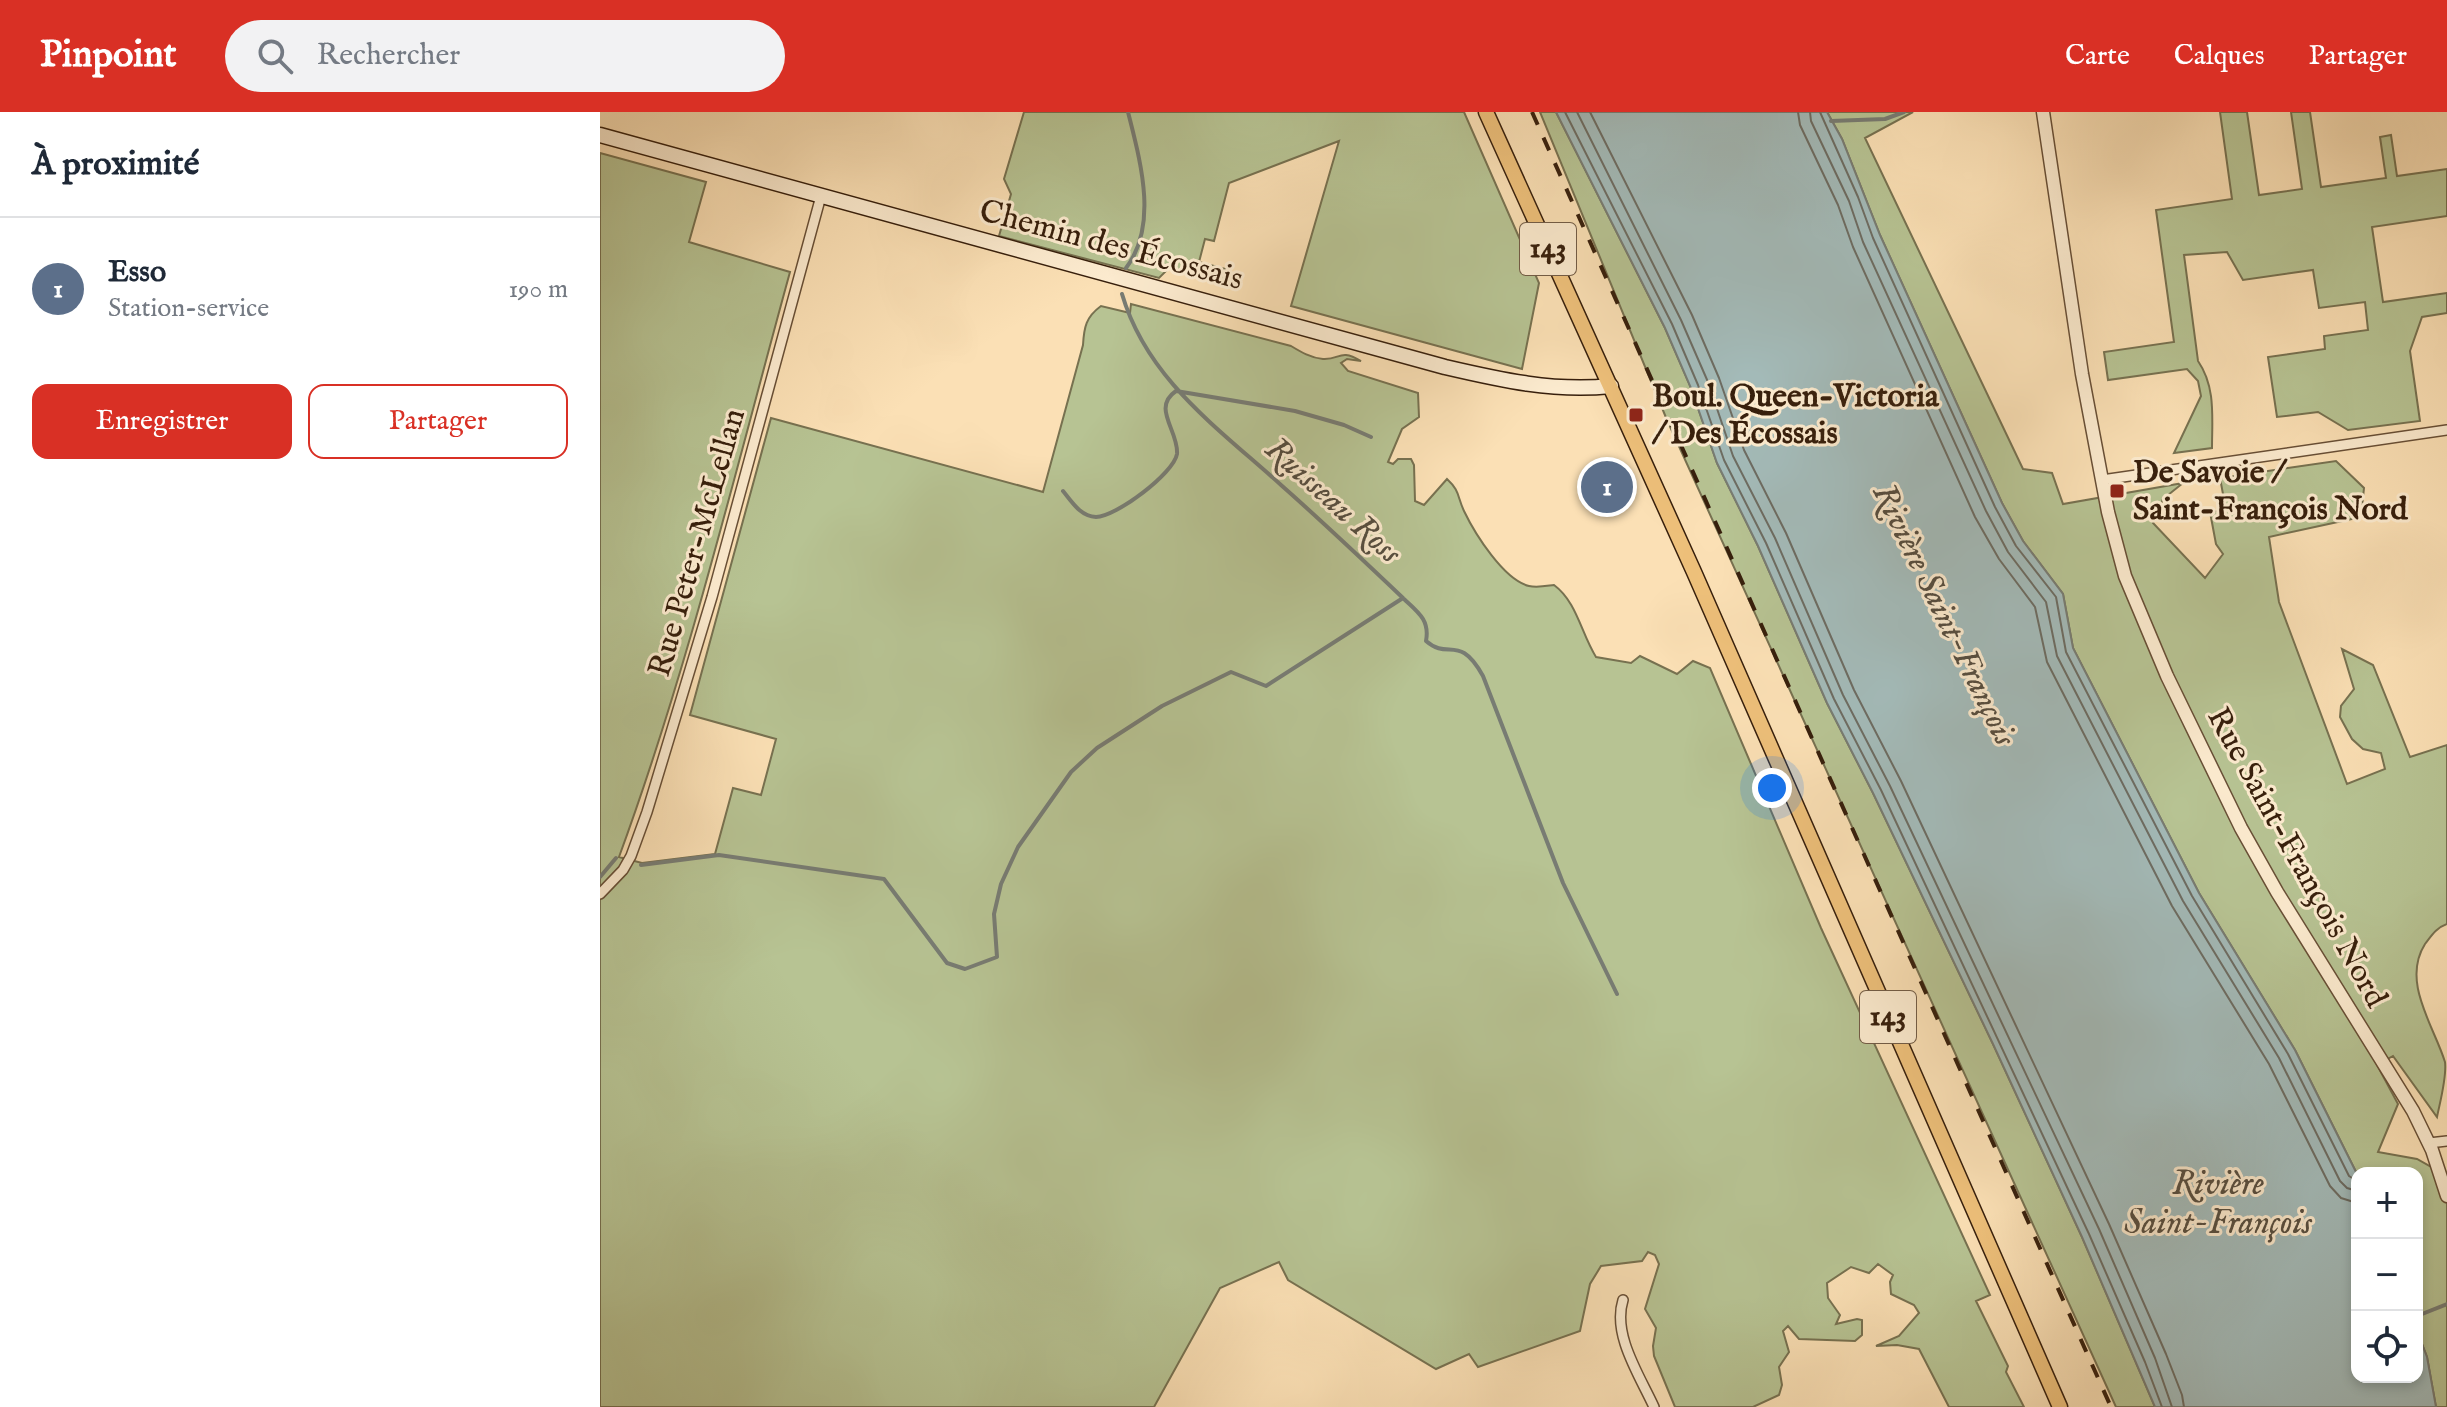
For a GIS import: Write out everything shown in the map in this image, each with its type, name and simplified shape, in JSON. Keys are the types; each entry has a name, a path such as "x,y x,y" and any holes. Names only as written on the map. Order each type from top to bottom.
{"main road":[{"name":"143","path":"1486,112 1611,386 2060,1407"},
{"name":"Chemin des Écossais","path":"600,135 1445,367 1537,387 1583,389 1611,386"}],"street":[{"name":"Rue Saint-François Nord","path":"2043,112 2082,374 2102,480 2125,576 2199,745 2277,892 2397,1083 2429,1143 2447,1196"},
{"name":"Rue Peter-McLellan","path":"600,894 623,870 647,812 716,582 821,196"},
{"path":"2102,480 2447,430"},
{"path":"2429,1143 2447,1141"},
{"path":"1623,1300 1619,1316 1624,1339 1654,1407"}],"green space":[{"path":"1024,112 1464,112 1539,283 1522,369 1291,306 1339,141 1229,183 1214,241 1205,239 1199,262 1229,270 1226,281 1170,267 1159,278 999,236 1011,194 1004,179"},
{"path":"1540,112 1556,112 1665,328 1691,388 1717,463 1758,546 1827,703 1993,1044 2082,1237 2155,1407 2116,1407 1667,420"},
{"path":"1827,112 1913,112 1865,138 2023,469 2052,473 2063,504 2183,483 2163,499 2153,523 2205,578 2223,554 2216,544 2210,512 2226,510 2220,478 2336,461 2364,488 2362,507 2356,518 2269,537 2279,602 2347,784 2385,769 2381,753 2363,749 2352,739 2340,717 2341,706 2354,689 2342,649 2373,665 2410,757 2447,745 2447,924 2425,944 2416,973 2422,1004 2445,1062 2437,1117 2393,1056 2377,1065 2398,1104 2378,1152 2417,1159 2447,1176 2447,1407 2436,1407 2423,1347 2423,1167 2354,1167 2295,1050 2199,893 2073,648 2063,594 2023,541 2002,503 1880,235 1842,139"},
{"path":"2220,112 2247,112 2259,195 2302,189 2291,112 2310,112 2321,187 2386,178 2380,137 2391,135 2397,176 2447,169 2447,216 2372,227 2383,302 2447,293 2447,313 2422,317 2410,351 2420,421 2348,430 2318,412 2277,417 2268,357 2325,349 2324,336 2368,330 2365,302 2319,308 2313,270 2243,280 2227,252 2184,255 2198,361 2210,392 2212,448 2174,453 2201,396 2198,381 2187,369 2108,380 2104,352 2174,342 2156,210 2232,199"},
{"path":"600,153 706,182 689,242 790,272 690,640 619,857 642,863 715,854 733,788 761,795 776,739 690,715 771,418 1043,492 1085,328 1089,318 1101,306 1130,313 1131,304 1291,346 1319,358 1354,357 1361,361 1347,359 1341,363 1348,371 1418,393 1419,417 1402,429 1388,462 1393,464 1398,459 1411,459 1414,465 1415,501 1424,505 1447,479 1456,490 1475,532 1500,566 1519,582 1532,587 1554,585 1562,592 1596,657 1631,663 1640,656 1677,674 1693,661 1710,668 1821,928 1990,1295 1976,1301 2024,1407 1949,1407 1919,1349 1897,1345 1876,1346 1899,1336 1919,1313 1914,1305 1891,1294 1893,1275 1878,1264 1869,1273 1851,1267 1827,1283 1828,1298 1840,1315 1836,1324 1862,1320 1862,1335 1855,1341 1799,1339 1788,1326 1783,1331 1789,1352 1779,1367 1782,1385 1779,1395 1753,1407 1675,1407 1654,1356 1656,1328 1645,1309 1659,1264 1655,1255 1648,1252 1642,1261 1601,1266 1590,1284 1580,1331 1478,1367 1469,1354 1436,1369 1288,1280 1279,1262 1220,1288 1154,1407 600,1407"}],"water":[{"name":"Rivière Saint-François","path":"1556,112 1827,112 1842,139 1880,235 2002,503 2023,541 2063,594 2073,648 2199,893 2295,1050 2354,1167 2351,1167 2351,1383 2423,1383 2423,1347 2436,1407 2155,1407 2082,1237 1993,1044 1827,703 1758,546 1717,463 1691,388 1665,328"}],"waterway":[{"name":"Ruisseau Ross","path":"1126,268 1136,251 1144,212 1141,171 1128,112"},
{"path":"1831,121 1885,119 1904,112"},
{"name":"Ruisseau Ross","path":"641,865 719,855 884,879 947,963 965,969 997,957 994,914 1001,884 1018,847 1071,772 1097,748 1162,706 1231,672 1266,686 1403,598 1187,400 1149,352 1133,324 1122,294"},
{"path":"1063,491 1081,511 1096,517 1117,510 1155,482 1166,472 1177,454 1166,412 1169,398 1176,391 1295,411 1344,425 1371,437"},
{"path":"1404,599 1424,622 1426,641 1441,649 1467,655 1483,676 1563,883 1617,994"},
{"name":"Ruisseau Ross","path":"600,877 616,858"},
{"path":"2423,1314 2447,1304"}],"railway":[{"path":"1532,112 2111,1407"}],"place":[{"name":"Boul. Queen-Victoria / Des Écossais","path":"1636,415"},
{"name":"Esso","path":"1607,487"},
{"name":"De Savoie / Saint-François Nord","path":"2117,491"}]}
